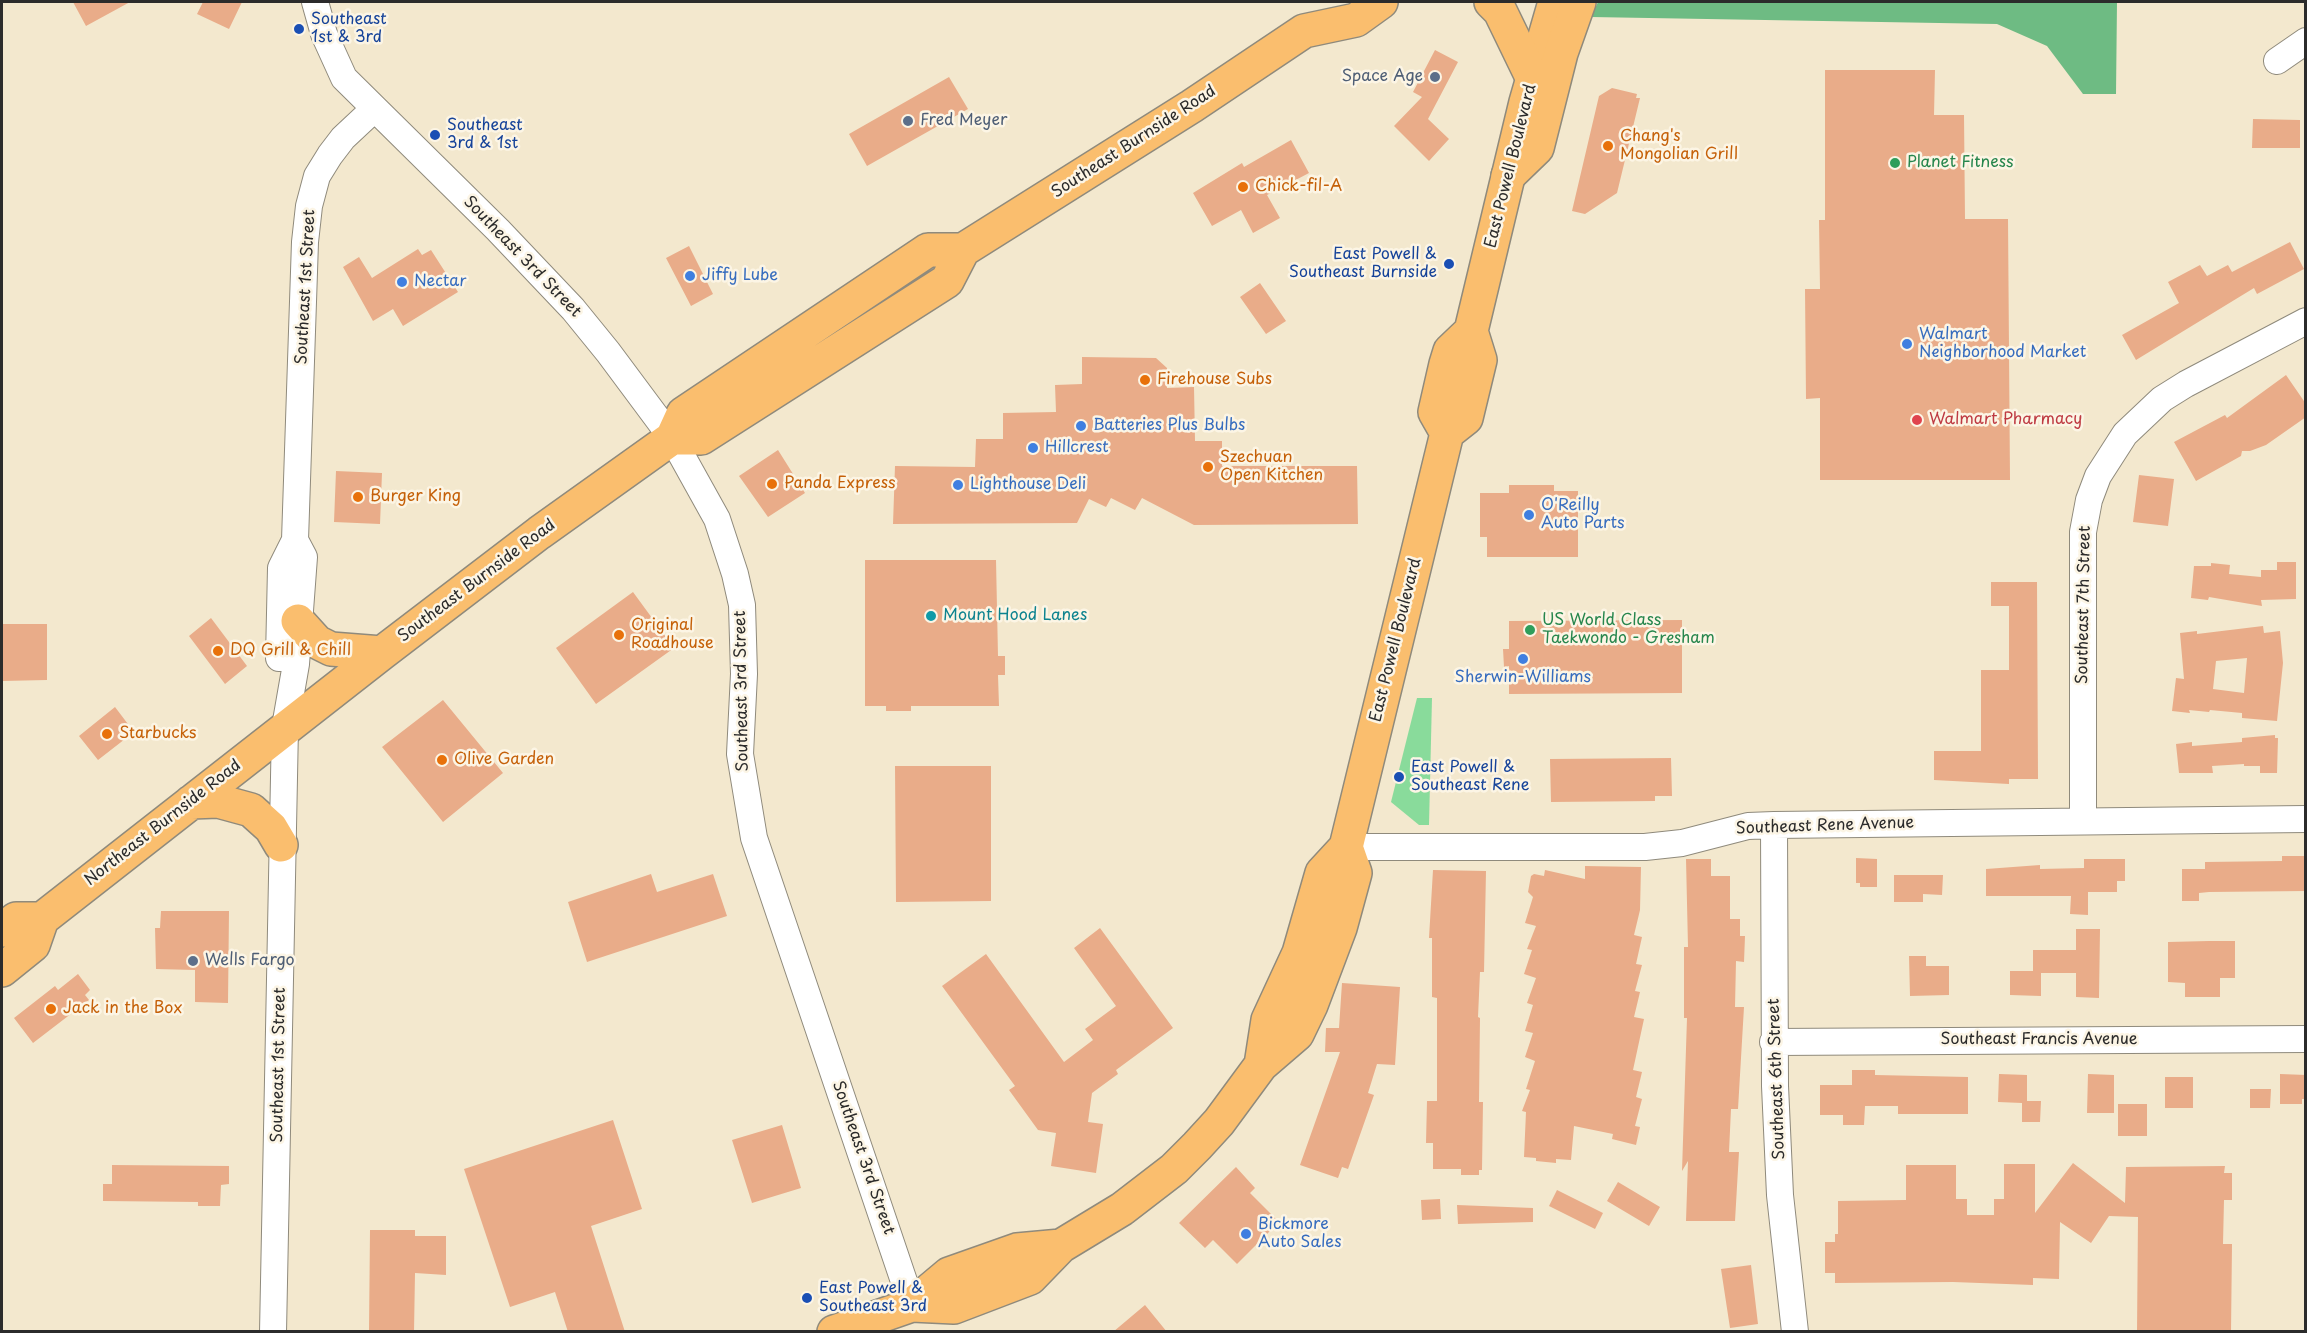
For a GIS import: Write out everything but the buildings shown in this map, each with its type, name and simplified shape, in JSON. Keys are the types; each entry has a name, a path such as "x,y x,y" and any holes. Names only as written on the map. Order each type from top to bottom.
{"main road":[{"name":"Southeast Burnside Road","path":"1304,31 1323,2"},
{"name":"Southeast Burnside Road","path":"285,727 539,533 672,438 701,438 947,280 963,250 1182,112 1304,31 1356,20 1381,2"},
{"path":"1491,2 1500,10 1532,77"},
{"name":"East Powell Boulevard","path":"834,1332 912,1305 949,1275 1017,1250 1060,1246 1122,1209 1174,1169 1219,1122 1261,1065 1268,1020 1299,953 1322,873 1346,847 1447,433 1436,412 1444,374 1450,351 1471,331 1532,77 1555,2"},
{"path":"1508,176 1537,148 1562,53 1579,2"},
{"path":"298,621 317,642 331,649 382,653"},
{"name":"Northeast Burnside Road","path":"42,919 285,727"},
{"path":"191,802 218,801 251,810 271,828 281,845"},
{"path":"2,930 16,919 42,919 33,945 2,970"}],"street":[{"path":"315,2 324,34 344,78 374,109"},
{"path":"2277,61 2306,41"},
{"name":"Southeast 3rd Street","path":"374,109 498,230 566,302 608,352 672,438 717,519 735,574 742,605 744,674 740,754 754,838 912,1305"},
{"name":"Southeast 1st Street","path":"285,727 279,673 281,568 295,540 305,242 310,199 317,176 330,155 343,138 374,109"},
{"name":"Southeast 7th Street","path":"2083,821 2083,532 2089,500 2098,476 2125,434 2162,399 2306,321"},
{"name":"Southeast 1st Street","path":"273,1332 285,727 296,664 304,557 295,540"},
{"name":"Southeast Rene Avenue","path":"1346,847 1645,847 1682,843 1748,826 1774,825 2306,819"},
{"name":"Southeast 6th Street","path":"1774,825 1773,1042 1780,1194 1795,1332"},
{"name":"Southeast Francis Avenue","path":"1773,1042 2306,1040"}],"green space":[{"path":"1598,2 2117,2 2116,94 2083,94 2047,46 1997,24 1591,17"},
{"path":"1417,698 1432,698 1429,825 1419,825 1391,802"}],"place":[{"name":"Southeast 1st & 3rd","path":"299,29"},
{"name":"Space Age","path":"1435,77"},
{"name":"Fred Meyer","path":"908,121"},
{"name":"Southeast 3rd & 1st","path":"435,135"},
{"name":"Chang's Mongolian Grill","path":"1608,146"},
{"name":"Planet Fitness","path":"1895,163"},
{"name":"Chick-fil-A","path":"1243,187"},
{"name":"East Powell & Southeast Burnside","path":"1449,264"},
{"name":"Jiffy Lube","path":"690,276"},
{"name":"Nectar","path":"402,282"},
{"name":"Walmart Neighborhood Market","path":"1907,344"},
{"name":"Firehouse Subs","path":"1145,380"},
{"name":"Walmart Pharmacy","path":"1917,420"},
{"name":"Batteries Plus Bulbs","path":"1081,426"},
{"name":"Hillcrest","path":"1033,448"},
{"name":"Szechuan Open Kitchen","path":"1208,467"},
{"name":"Panda Express","path":"772,484"},
{"name":"Lighthouse Deli","path":"958,485"},
{"name":"Burger King","path":"358,497"},
{"name":"O'Reilly Auto Parts","path":"1529,515"},
{"name":"Mount Hood Lanes","path":"931,616"},
{"name":"US World Class Taekwondo - Gresham","path":"1530,630"},
{"name":"Original Roadhouse","path":"619,635"},
{"name":"DQ Grill & Chill","path":"218,651"},
{"name":"Sherwin-Williams","path":"1523,659"},
{"name":"Starbucks","path":"107,734"},
{"name":"Olive Garden","path":"442,760"},
{"name":"East Powell & Southeast Rene","path":"1399,777"},
{"name":"Wells Fargo","path":"193,961"},
{"name":"Jack in the Box","path":"51,1009"},
{"name":"Bickmore Auto Sales","path":"1246,1234"},
{"name":"East Powell & Southeast 3rd","path":"807,1298"}]}
